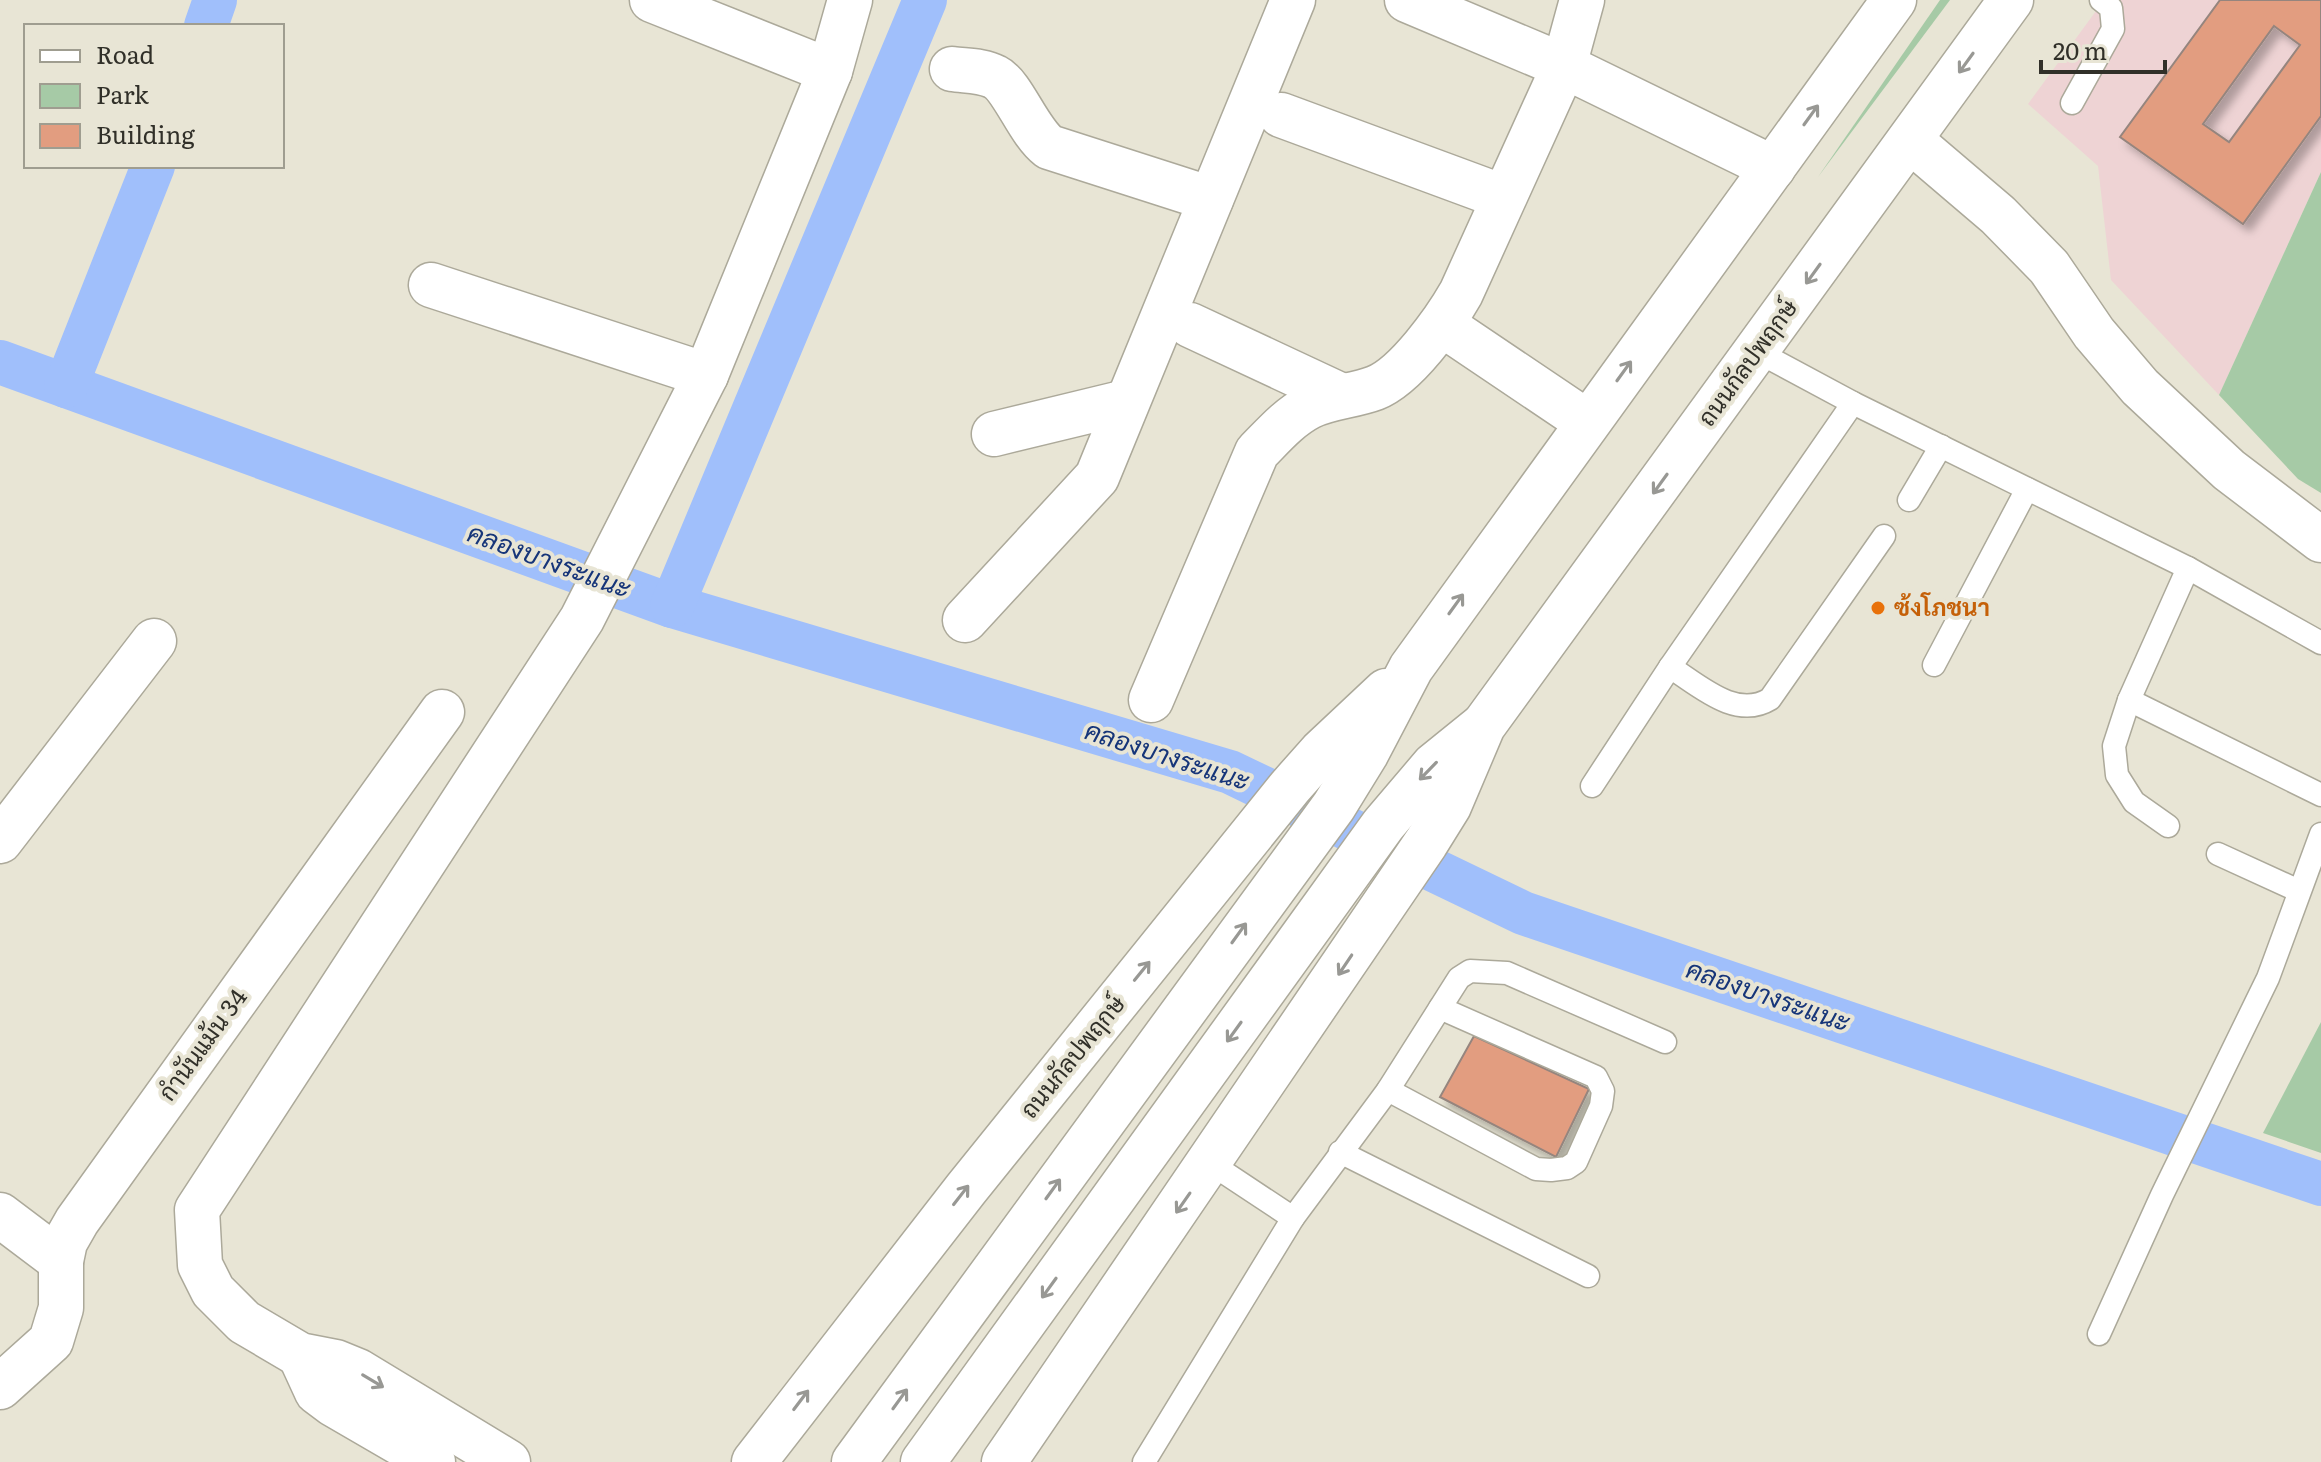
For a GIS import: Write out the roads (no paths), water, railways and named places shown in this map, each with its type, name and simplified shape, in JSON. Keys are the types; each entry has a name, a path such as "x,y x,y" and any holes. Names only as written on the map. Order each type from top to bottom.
{"street":[{"path":"652,0 830,71"},
{"path":"508,1462 358,1371 336,1362 300,1355 244,1322 213,1291 200,1265 197,1210 582,619 706,375 830,71 850,0"},
{"path":"965,620 1097,477 1293,0"},
{"path":"1407,0 1564,66 1773,168"},
{"path":"1151,700 1257,452 1287,421 1310,406 1377,388 1396,374 1443,325 1461,293 1564,66 1582,0"},
{"name":"ถนนกัลปพฤกษ์","path":"854,1462 1334,806 1366,754 1411,668 1894,0"},
{"name":"ถนนกัลปพฤกษ์","path":"1016,1457 1426,843 1449,806 1483,726 2011,0"},
{"path":"952,69 981,72 999,78 1039,139 1049,147 1211,199"},
{"path":"1281,115 1503,197"},
{"path":"1910,140 1998,215 2049,267 2094,333 2168,415 2229,470 2321,540"},
{"path":"431,285 706,375"},
{"path":"1190,325 1342,396"},
{"path":"1443,325 1587,422"},
{"path":"994,434 1126,402"},
{"path":"0,841 154,641"},
{"name":"ถนนกัลปพฤกษ์","path":"754,1462 956,1201 1290,787 1321,752 1411,668"},
{"name":"กำนันแม้น 34","path":"0,1387 51,1341 61,1308 61,1261 65,1242 77,1221 442,712"},
{"name":"ถนนกัลปพฤกษ์","path":"923,1462 1383,825 1434,765 1483,726"},
{"path":"0,1215 61,1261"},
{"path":"300,1355 317,1392 433,1462"}],"lane":[{"path":"2072,103 2113,29 2111,8 2101,0"},
{"path":"1756,351 1853,403 2188,568 2321,643"},
{"path":"1592,786 1670,667 1853,403"},
{"path":"1909,500 1941,446"},
{"path":"1934,665 2027,489"},
{"path":"1670,667 1727,702 1743,708 1758,706 1770,699 1884,536"},
{"path":"2168,826 2134,802 2117,775 2114,746 2129,700 2188,568"},
{"path":"2129,700 2321,795"},
{"path":"2099,1334 2162,1195 2268,978 2321,834"},
{"path":"2218,854 2299,891"},
{"path":"1144,1462 1293,1218 1388,1090 1459,978 1470,971 1507,973 1665,1042"},
{"path":"1388,1090 1536,1169 1567,1168 1576,1162 1601,1106 1603,1091 1596,1077 1440,1008"},
{"path":"1340,1152 1588,1276"},
{"path":"1210,1163 1293,1218"}],"waterway":[{"path":"207,24 215,0"},
{"path":"672,606 925,0"},
{"path":"66,386 152,168"},
{"name":"คลองบางระแนะ","path":"0,362 672,606 1230,772 1523,913 2321,1184"}],"place":[{"name":"ซ้งโภชนา","path":"1878,608"}]}
